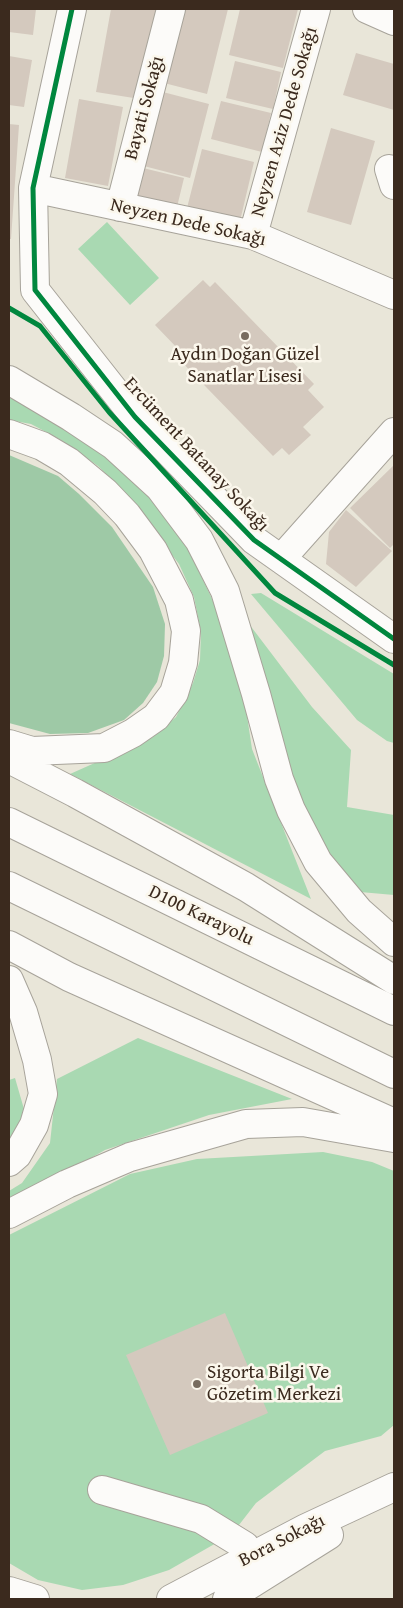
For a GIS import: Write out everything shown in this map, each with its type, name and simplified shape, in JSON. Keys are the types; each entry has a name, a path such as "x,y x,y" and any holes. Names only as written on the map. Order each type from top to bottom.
{"main road":[{"name":"Ercüment Batanay Sokağı","path":"72,9 33,188 35,290 135,417 254,540 394,639"},
{"name":"Bayati Sokağı","path":"120,207 171,9"},
{"name":"Neyzen Aziz Dede Sokağı","path":"253,234 316,9"},
{"path":"366,9 394,21"},
{"name":"Neyzen Dede Sokağı","path":"33,188 253,234 394,295"},
{"path":"9,380 71,416 113,446 160,488 199,540 224,592 254,685 279,779 291,810 318,862 359,911 394,942"},
{"path":"281,559 394,432"},
{"path":"9,434 42,446 70,462 105,492 127,515 153,550 180,600 186,631 183,663 174,693 156,717 133,733 104,748 32,751 9,744"},
{"path":"9,759 246,887 394,980"},
{"name":"D100 Karayolu","path":"9,822 394,1011"},
{"path":"9,886 394,1074"},
{"path":"9,945 69,977 394,1123"},
{"path":"9,980 23,1012 37,1060 43,1094 34,1125 17,1155 9,1162"},
{"path":"9,1214 67,1184 130,1157 246,1124 303,1122 394,1138"},
{"name":"Bora Sokağı","path":"173,1597 306,1528 394,1487"},
{"path":"102,1490 201,1519 245,1546 251,1557"},
{"name":"Bora Sokağı","path":"227,1599 394,1495"},
{"path":"9,1592 14,1599"},
{"path":"9,1592 35,1599"}],"green space":[{"path":"107,222 159,278 130,305 78,249"},
{"path":"9,394 97,446 128,472 160,508 190,552 213,601 229,649 246,709 252,749 311,899 70,774 153,737 176,717 193,683 200,660 201,632 194,597 179,564 123,491 98,466 61,440 31,424 9,420"},
{"path":"9,455 58,476 112,527 153,587 165,624 164,656 157,682 143,703 124,720 88,733 50,734 9,723"},
{"path":"261,593 394,674 394,743 387,741 357,720 251,594"},
{"path":"243,616 312,707 351,750 347,807 394,815 394,895 349,891 292,801"},
{"path":"138,1038 292,1099 209,1115 105,1150 9,1205 9,1191 22,1183 50,1143 57,1079"},
{"path":"15,1078 26,1116 9,1142 9,1080"},
{"path":"323,1152 372,1162 394,1171 394,1425 381,1436 325,1451 256,1503 232,1534 169,1570 123,1585 82,1590 38,1580 9,1563 9,1235 130,1174 197,1159"}],"building":[{"path":"9,9 36,9 33,35 9,32"},
{"path":"111,9 156,9 140,99 96,92"},
{"path":"182,9 228,9 207,94 164,83"},
{"path":"240,9 298,9 283,68 229,55"},
{"path":"356,53 394,64 394,110 343,95"},
{"path":"9,56 32,60 24,107 9,105"},
{"path":"235,61 281,72 273,109 226,98"},
{"path":"159,91 209,104 190,178 140,165"},
{"path":"79,99 123,107 108,186 65,178"},
{"path":"221,101 271,113 262,152 211,139"},
{"path":"9,124 19,125 11,239 9,239"},
{"path":"331,128 375,141 351,225 307,212"},
{"path":"202,149 254,162 240,221 187,208"},
{"path":"143,168 184,178 176,211 135,200"},
{"path":"203,280 210,287 215,282 314,384 308,390 324,407 303,427 311,435 289,455 282,448 273,456 174,354 179,350 155,325"},
{"path":"394,465 394,544 390,548 350,508"},
{"path":"346,510 392,551 356,587 326,564 329,532"},
{"name":"Sigorta Bilgi Ve Gözetim Merkezi","path":"225,1313 268,1413 170,1455 126,1355"}],"cycle path":[{"path":"72,9 33,188 35,290 135,417 254,540 394,639"},
{"path":"9,308 40,326 109,412 275,593 394,665"}],"place":[{"name":"Aydın Doğan Güzel Sanatlar Lisesi","path":"245,336"},
{"name":"Sigorta Bilgi Ve Gözetim Merkezi","path":"197,1384"}]}
